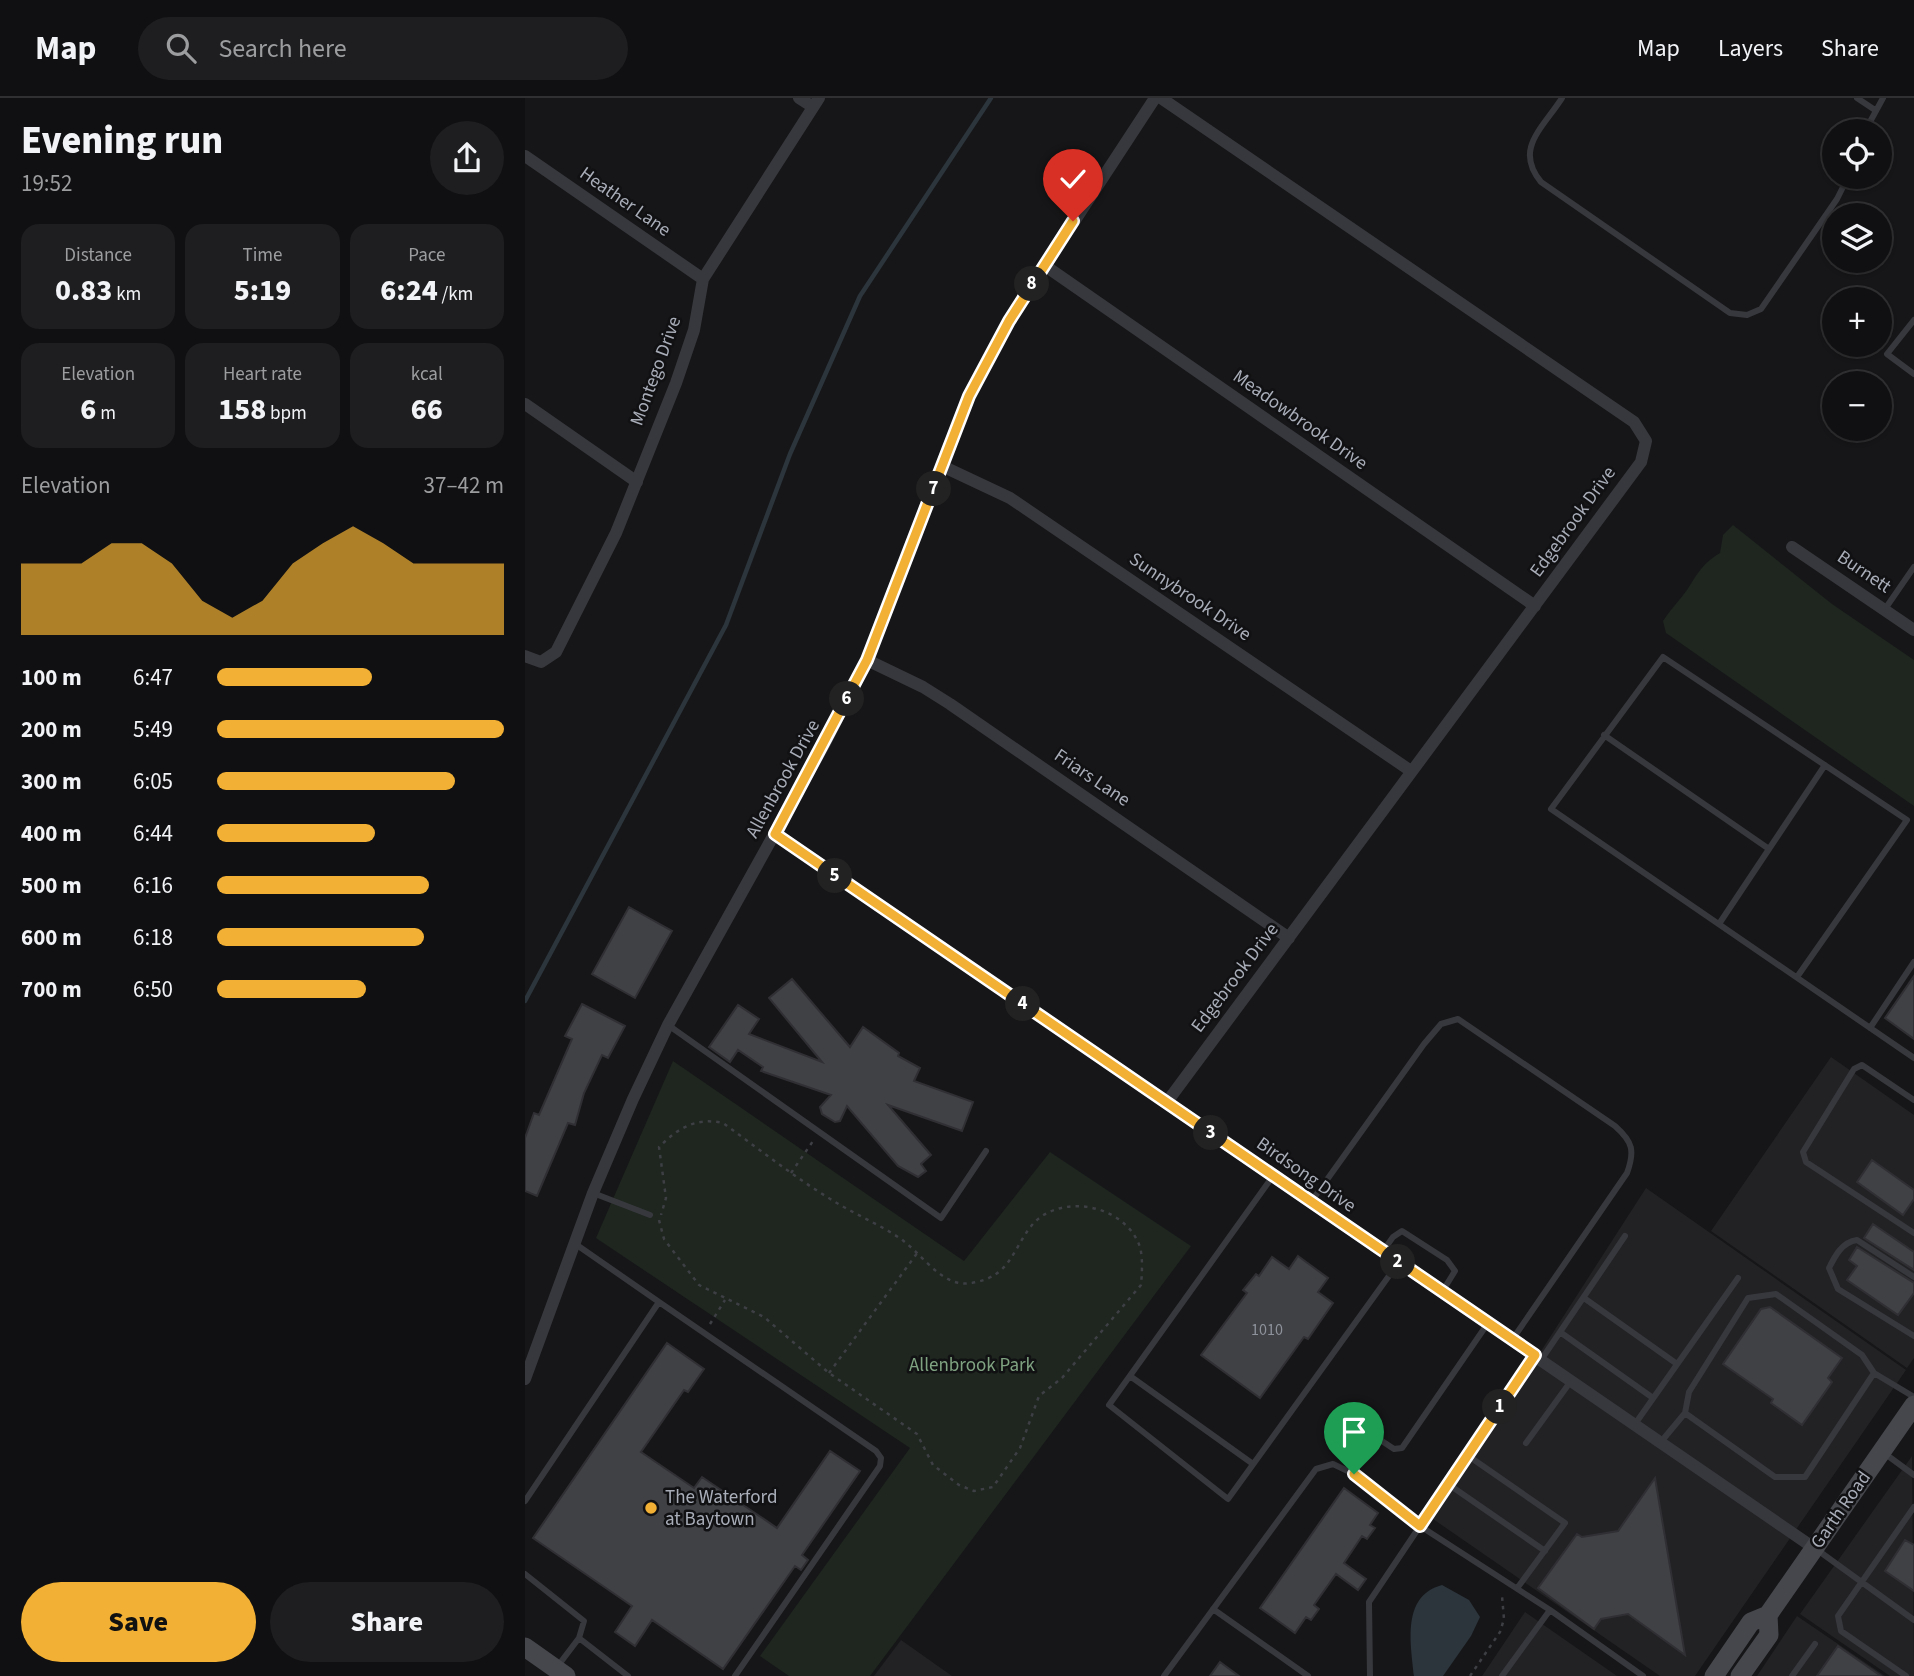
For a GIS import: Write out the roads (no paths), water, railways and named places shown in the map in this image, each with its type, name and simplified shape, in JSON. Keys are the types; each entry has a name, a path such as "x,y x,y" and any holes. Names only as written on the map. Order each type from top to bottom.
{"main road":[{"name":"Garth Road","path":"1714,1676 1751,1622 1768,1615 1914,1405"},
{"name":"Garth Road","path":"1740,1676 1769,1635 1768,1615"},
{"path":"525,1647 561,1672"}],"street":[{"path":"799,98 816,103"},
{"name":"Allenbrook Drive","path":"525,1379 593,1194 668,1026 775,834 867,660 954,430 987,358 1044,265 1155,98"},
{"name":"Edgebrook Drive","path":"1161,98 1634,422 1646,441 1641,462 1167,1102"},
{"name":"Montego Drive","path":"525,656 541,662 556,652 616,533 637,482 694,330 703,279 816,103"},
{"name":"Heather Lane","path":"525,156 703,279"},
{"name":"Meadowbrook Drive","path":"1044,265 1535,606"},
{"path":"525,404 637,482"},
{"name":"Sunnybrook Drive","path":"942,466 1010,498 1411,771"},
{"name":"Burnett","path":"1792,547 1914,630"},
{"name":"Friars Lane","path":"867,660 923,687 950,704 1289,937"},
{"name":"Birdsong Drive","path":"775,834 1814,1548"}],"lane":[{"path":"1562,98 1528,151 1529,169 1541,182 1730,313 1747,316 1761,309 1842,189"},
{"path":"1857,98 1875,110"},
{"path":"1870,119 1883,98"},
{"path":"1914,320 1887,355 1914,374"},
{"path":"1885,609 1914,567"},
{"path":"1797,977 1907,820 1663,657 1551,809 1914,1058"},
{"path":"1604,735 1769,849"},
{"path":"1719,924 1825,765"},
{"path":"1870,1028 1914,962"},
{"path":"1311,1202 1441,1024 1458,1018 1470,1026 1615,1126 1630,1139 1633,1156 1627,1173 1512,1340"},
{"path":"668,1026 940,1218 986,1151"},
{"path":"1914,1100 1862,1065 1854,1069 1803,1152 1806,1162 1914,1233"},
{"path":"1273,1176 1109,1405 1228,1499 1399,1262"},
{"path":"593,1194 650,1215"},
{"path":"1383,1251 1393,1237 1402,1231 1447,1260 1455,1272 1442,1292"},
{"path":"1370,1676 1369,1602 1467,1455 1538,1357 1560,1332 1625,1236"},
{"path":"1914,1277 1857,1240 1848,1241 1829,1268 1838,1289 1914,1336"},
{"path":"574,1243 876,1451 881,1458 880,1466 735,1676"},
{"path":"1634,1426 1738,1278"},
{"path":"1659,1444 1685,1413 1689,1392 1748,1298 1776,1294 1862,1355 1874,1373 1914,1397"},
{"path":"1584,1298 1677,1364"},
{"path":"525,1501 659,1301"},
{"path":"1344,1416 1394,1450 1402,1448 1488,1323"},
{"path":"1560,1332 1653,1398"},
{"path":"1685,1413 1775,1477 1805,1477 1874,1373"},
{"path":"1130,1377 1253,1464"},
{"path":"1526,1443 1571,1381"},
{"path":"1882,1452 1914,1475"},
{"path":"1467,1455 1565,1523 1518,1587"},
{"path":"1164,1676 1316,1469 1333,1464 1354,1474 1420,1526 1518,1587 1643,1676"},
{"path":"1448,1483 1545,1551"},
{"path":"1906,1676 1841,1631 1839,1616 1860,1581 1914,1507"},
{"path":"1814,1548 1914,1620"},
{"path":"525,1574 584,1620 579,1638 561,1672"},
{"path":"1213,1609 1308,1676"},
{"path":"1503,1676 1550,1610"},
{"path":"579,1638 628,1676"},
{"path":"1792,1676 1815,1644"}],"waterway":[{"path":"525,1001 726,625 790,454 860,296 991,98"}],"place":[{"name":"The Waterford at Baytown","path":"651,1508"}],"park label":[{"name":"Allenbrook Park","path":"972,1365"}]}
